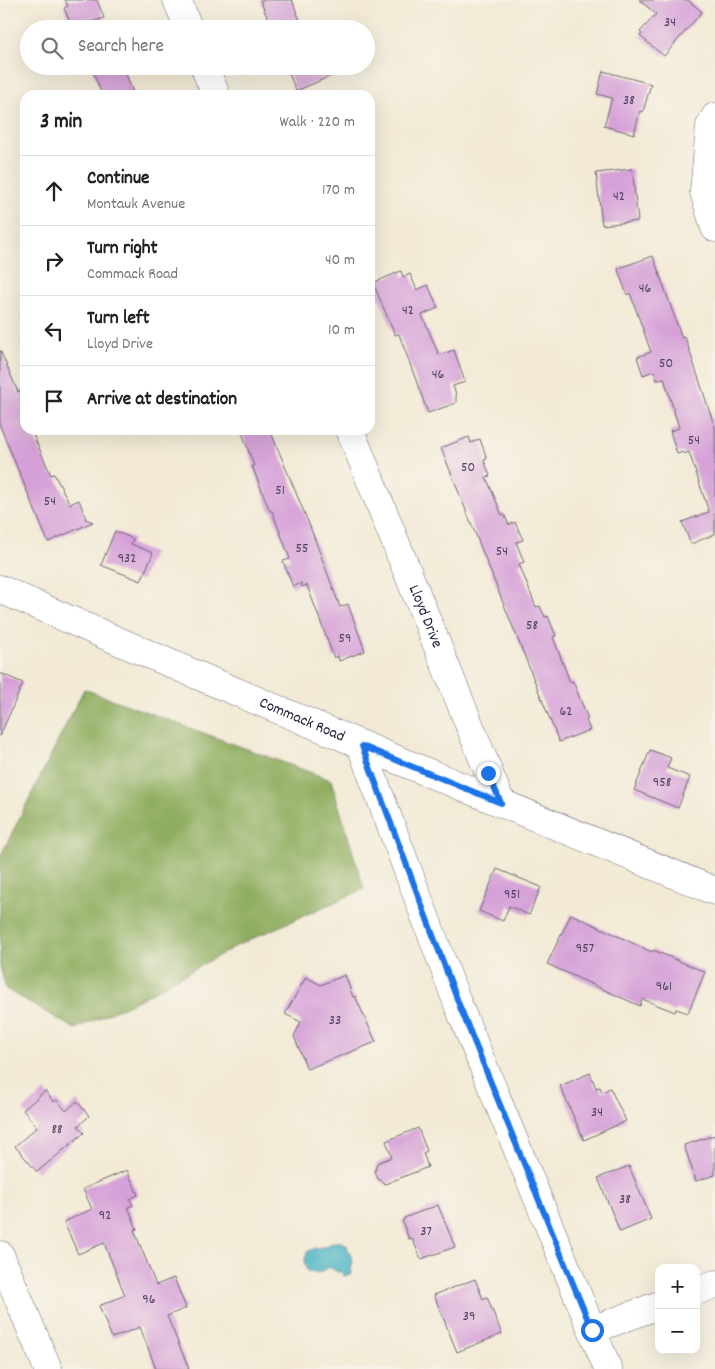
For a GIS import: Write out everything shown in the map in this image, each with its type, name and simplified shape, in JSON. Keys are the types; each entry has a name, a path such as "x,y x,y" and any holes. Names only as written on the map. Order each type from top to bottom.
{"street":[{"path":"177,0 185,20"},
{"path":"208,75 214,90"},
{"path":"715,117 710,126 704,192 715,228"},
{"name":"Lloyd Drive","path":"352,435 501,803"},
{"name":"Commack Road","path":"0,589 362,746 715,891"},
{"path":"362,746 460,1007 608,1369"},
{"path":"0,1255 48,1369"},
{"path":"700,1290 715,1284"},
{"path":"592,1330 655,1306"}],"green space":[{"path":"84,689 331,780 364,889 238,945 142,998 75,1029 6,989 0,966 0,857"}],"water":[{"path":"333,1242 346,1244 353,1261 352,1274 344,1276 343,1272 338,1272 329,1267 324,1271 308,1272 304,1264 307,1252"}],"building":[{"path":"65,0 97,0 104,18 98,20 69,20 64,8 68,6"},
{"path":"260,0 292,0 300,20 268,20"},
{"path":"639,0 688,0 702,12 664,56 640,36 642,34 640,32 656,14"},
{"path":"603,71 651,84 643,112 640,111 634,134 604,126 612,98 597,94"},
{"path":"94,75 126,75 132,90 100,90"},
{"path":"290,75 333,75 298,90 296,90"},
{"path":"632,169 638,221 602,225 596,173"},
{"path":"653,256 682,338 685,337 715,428 715,534 691,544 682,522 709,512 689,452 677,454 670,431 679,428 664,378 657,380 654,371 643,375 637,357 651,352 630,293 627,295 618,270"},
{"path":"401,271 403,277 410,274 417,290 428,285 438,308 422,315 439,355 454,350 465,382 453,386 456,403 428,413 399,334 395,335 375,288 375,282"},
{"path":"0,350 18,392 20,391 20,435 33,435 51,475 54,474 70,504 79,500 85,519 93,522 48,542 0,426"},
{"path":"243,435 272,435 311,529 340,607 348,604 365,651 339,661 338,656 334,658 307,585 302,587 301,583 293,587 283,561 290,559 252,466 254,466"},
{"path":"469,437 471,443 480,439 487,459 484,460 490,476 486,477 502,515 504,514 509,525 515,522 523,540 516,542 524,562 519,564 536,607 540,606 545,617 548,616 556,636 553,637 570,682 573,681 588,719 586,720 590,730 559,742 441,448"},
{"path":"115,531 133,539 131,544 153,553 141,581 101,565"},
{"path":"0,673 23,683 0,736"},
{"path":"650,750 671,758 667,768 690,777 678,808 634,790"},
{"path":"497,869 541,887 529,915 509,906 503,921 479,911"},
{"path":"571,914 652,952 653,950 705,972 688,1013 676,1009 675,1012 642,999 640,1006 547,964"},
{"path":"345,975 353,997 355,996 376,1042 307,1069 294,1036 301,1022 285,1014 306,977 321,985"},
{"path":"590,1073 596,1088 600,1087 602,1092 610,1088 626,1121 584,1140 560,1086"},
{"path":"45,1091 54,1102 57,1100 66,1111 77,1101 89,1116 78,1126 84,1133 37,1172 15,1146 37,1127 23,1110"},
{"path":"418,1128 427,1151 423,1153 428,1167 385,1184 378,1179 375,1171 377,1163 392,1157 386,1141"},
{"path":"715,1135 715,1175 696,1181 684,1145"},
{"path":"629,1166 651,1219 620,1232 598,1178"},
{"path":"127,1170 138,1195 130,1199 133,1205 128,1207 137,1229 134,1230 156,1285 174,1278 186,1308 167,1316 189,1369 156,1369 140,1327 112,1338 99,1306 125,1295 104,1243 78,1254 64,1222 92,1209 83,1189"},
{"path":"438,1205 455,1247 421,1259 412,1238 409,1239 402,1221 404,1218"},
{"path":"475,1279 483,1299 487,1297 502,1334 457,1352 434,1295"}],"route":[{"path":"488,773 501,803 362,746 460,1007 592,1330"}]}
